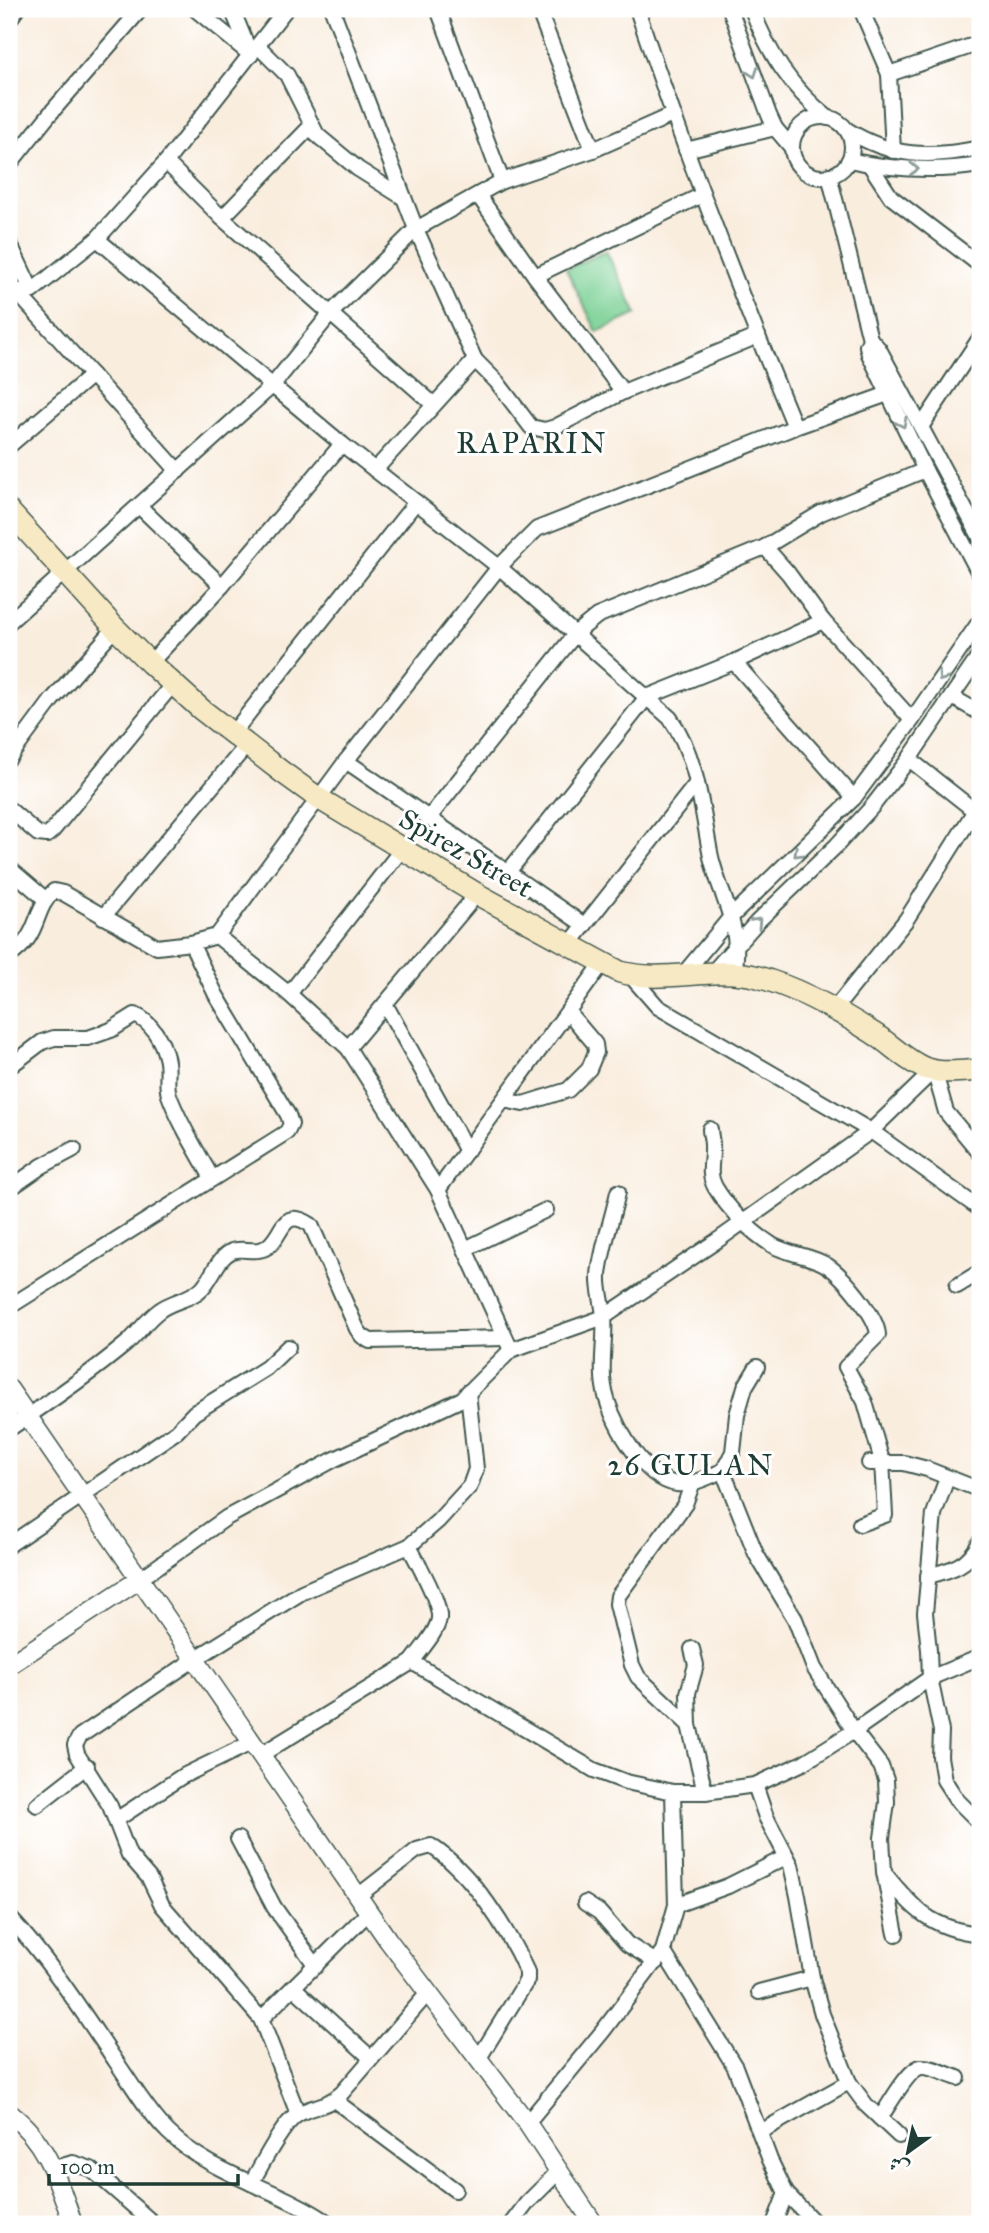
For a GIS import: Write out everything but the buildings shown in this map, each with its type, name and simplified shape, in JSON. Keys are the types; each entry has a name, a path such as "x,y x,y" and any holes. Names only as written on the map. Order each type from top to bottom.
{"main road":[{"name":"Spirez Street","path":"12,521 150,663 239,740 318,798 477,894 602,964 629,974 682,976 735,973 759,977 833,1011 919,1065 934,1070 980,1070"}],"street":[{"path":"9,20 16,9"},
{"path":"9,165 141,9"},
{"path":"195,9 287,75 317,135 358,169 404,198"},
{"path":"232,9 254,50"},
{"path":"13,295 32,291 97,239 166,162 286,9"},
{"path":"332,9 416,229 475,360 497,382 531,427 539,430 555,427 623,392 758,336"},
{"path":"438,9 502,181"},
{"path":"538,9 593,150"},
{"path":"638,9 672,115 702,195 795,427"},
{"path":"730,9 775,128 792,148 802,169 816,176 838,172 849,160 852,145 846,130"},
{"path":"752,9 761,33 780,67 803,97 828,118"},
{"path":"861,9 889,74 893,151"},
{"path":"889,74 980,43"},
{"path":"9,622 273,385 331,313 416,229 502,181 593,150 672,115"},
{"path":"792,148 795,133 805,122 820,117 835,120 846,130 893,151 934,155 980,148"},
{"path":"222,218 312,125"},
{"path":"686,150 775,128"},
{"path":"849,160 870,165 931,170 980,165"},
{"path":"166,162 222,218 433,404"},
{"path":"870,165 891,197 980,265"},
{"path":"829,175 870,339 879,349 980,537"},
{"path":"478,195 535,276 623,392"},
{"path":"535,276 702,195"},
{"path":"97,239 342,444 499,567 663,711 677,727 696,784 712,858 730,918 736,945 735,973"},
{"path":"9,242 32,291"},
{"path":"13,295 92,375 178,471"},
{"path":"921,427 980,338"},
{"path":"870,339 867,346 869,354 980,575"},
{"path":"374,470 475,360"},
{"path":"9,446 92,375"},
{"path":"9,956 21,948 35,930 45,899 54,891 63,893 158,947 191,943 217,936 346,761 499,567 537,528 795,427 888,394"},
{"path":"150,663 222,586 342,444"},
{"path":"428,818 586,624 608,610 765,547 821,513 925,470"},
{"path":"103,917 416,502"},
{"path":"139,506 222,586"},
{"path":"765,547 789,573 823,621 912,720"},
{"path":"508,872 647,697 734,662 823,621"},
{"path":"682,976 730,918 854,798 980,621"},
{"path":"9,758 52,701 115,628"},
{"path":"712,973 769,909 854,827 909,759 979,661"},
{"path":"734,662 854,798"},
{"path":"10,814 38,834 47,835 173,684"},
{"path":"951,697 980,713"},
{"path":"833,1011 906,920 977,814 909,759"},
{"path":"346,761 584,925"},
{"path":"569,945 696,784"},
{"path":"289,994 402,849"},
{"path":"9,868 45,899"},
{"path":"348,1048 477,894"},
{"path":"217,936 289,994 348,1048 438,1190 508,1344"},
{"path":"9,1307 287,1132 291,1124 273,1087 216,995 191,943"},
{"path":"438,1190 602,964"},
{"path":"629,974 658,1007 871,1131 980,1209"},
{"path":"385,1004 467,1151"},
{"path":"504,1100 523,1104 568,1090 589,1069 596,1052 595,1044 568,1012"},
{"path":"9,1067 43,1042 54,1038 88,1038 111,1030 135,1015 145,1019 151,1024 167,1058 168,1091 178,1116 212,1178"},
{"path":"9,1429 128,1343 147,1320 161,1309 202,1288 226,1255 234,1249 259,1251 267,1248 285,1223 292,1219 302,1219 311,1225 357,1329 370,1341 508,1344 604,1317 871,1131 934,1070 946,1112 980,1153"},
{"path":"709,1129 713,1147 710,1172 714,1185 742,1220 774,1247 829,1266 851,1289 878,1327 878,1335 846,1367 865,1402 885,1515 860,1524"},
{"path":"9,1189 42,1166 74,1149"},
{"path":"618,1192 599,1271 604,1317 603,1384 608,1404 625,1439 644,1464 656,1475 677,1484 693,1482 723,1471 733,1452 737,1415 745,1387 757,1367"},
{"path":"465,1250 546,1210"},
{"path":"957,1286 980,1272"},
{"path":"9,1665 140,1579 226,1518 332,1460 462,1399 508,1344"},
{"path":"9,1545 177,1431 194,1413 266,1368 288,1347"},
{"path":"9,1390 369,1912 527,2123 594,2224"},
{"path":"298,2114 261,2019 168,1913 149,1878 129,1855 116,1820 75,1749 77,1740 195,1659 302,1592 409,1546 438,1521 470,1486 476,1469 468,1392"},
{"path":"875,1462 904,1463 927,1469 980,1490"},
{"path":"723,1471 756,1554 795,1619 814,1668 854,1731 881,1766 886,1780 887,1802 882,1838 884,1872 896,1934"},
{"path":"947,1478 934,1514 928,1576 925,1612 930,1678 941,1731 940,1756 944,1780 957,1800 980,1823"},
{"path":"689,1725 638,1677 632,1665 617,1604 618,1596 685,1504 693,1482"},
{"path":"928,1576 964,1564 974,1554 980,1542"},
{"path":"116,1820 181,1777 258,1748 412,1662 435,1629 439,1616 435,1601 409,1546"},
{"path":"692,1649 696,1665 688,1693 689,1725 705,1792"},
{"path":"412,1662 594,1770 626,1782 673,1793 755,1786 803,1763 930,1678 980,1657"},
{"path":"37,1805 87,1766"},
{"path":"755,1786 766,1817 790,1865 821,2014 849,2082 866,2105 899,2136"},
{"path":"527,2123 603,2031 659,1957 676,1905 673,1793"},
{"path":"238,1839 274,1907 316,1966"},
{"path":"358,1896 417,1850 431,1846 443,1854 484,1898 527,1972 527,1980 479,2058"},
{"path":"676,1905 728,1886 786,1857"},
{"path":"884,1872 902,1895 928,1919 957,1931 980,1934"},
{"path":"585,1903 599,1912 627,1944 659,1957 735,2067 786,2193 816,2224"},
{"path":"261,2019 369,1912"},
{"path":"9,1917 55,1973 158,2120 191,2151 330,2224"},
{"path":"759,1992 812,1978"},
{"path":"293,1987 371,2058"},
{"path":"251,2183 288,2123 298,2114 320,2108 334,2100 428,1993"},
{"path":"880,2118 917,2068 925,2067 958,2078"},
{"path":"760,2132 849,2082"},
{"path":"334,2100 455,2190"},
{"path":"9,2113 32,2132 44,2149 54,2168 74,2224"},
{"path":"54,2168 73,2163 91,2169 154,2224"},
{"path":"511,2224 540,2188 559,2171"},
{"path":"774,2224 786,2193"}],"green space":[{"path":"606,251 637,314 597,332 566,269"}],"district":[{"name":"RAPARIN","path":"532,443"},
{"name":"26 GULAN","path":"691,1465"}]}
